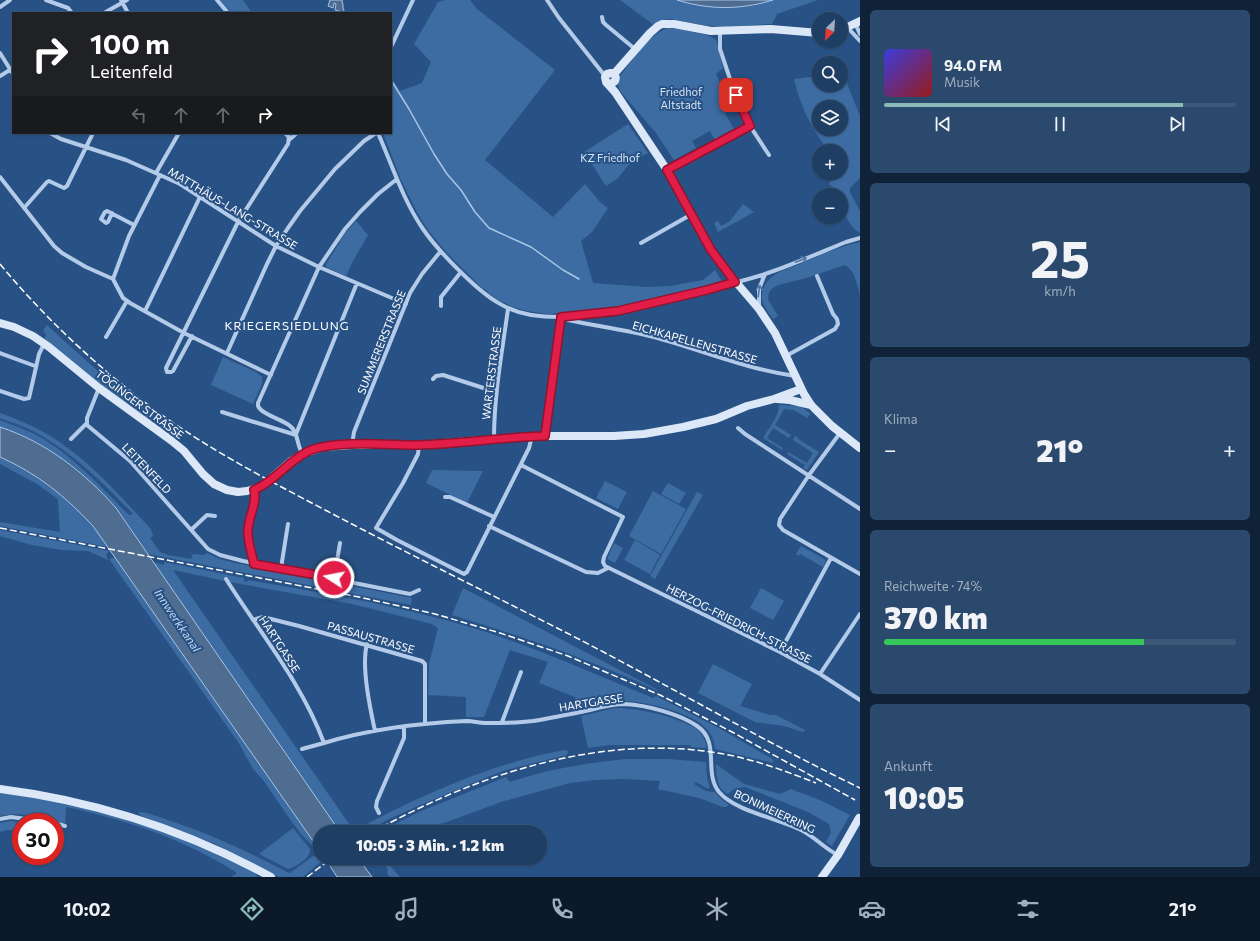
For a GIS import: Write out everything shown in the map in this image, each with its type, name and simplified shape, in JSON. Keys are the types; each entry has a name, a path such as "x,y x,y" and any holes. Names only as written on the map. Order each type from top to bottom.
{"street":[{"path":"0,7 10,0"},
{"path":"46,0 68,8 71,12"},
{"path":"105,12 121,1 127,0"},
{"path":"216,0 227,12"},
{"path":"392,45 413,0"},
{"path":"547,0 559,18 610,79 615,92 667,170 711,250 735,282 759,309 775,332 802,391 811,405 826,421 860,448"},
{"path":"121,1 127,12"},
{"path":"602,17 603,22 606,25 635,49"},
{"path":"848,26 858,22 860,34"},
{"path":"610,79 650,33 662,24 674,24 720,31 771,29 812,32"},
{"path":"720,31 720,49 725,65 750,126 769,155"},
{"path":"848,31 860,41"},
{"path":"0,53 12,70 0,76"},
{"path":"667,170 750,126"},
{"name":"MATTHÄUS-LANG-STRASSE","path":"52,134 61,139 126,160 180,184 276,246 319,267 406,304"},
{"path":"24,208 49,181 64,188 67,186 93,134"},
{"path":"112,279 134,225 178,134"},
{"path":"286,134 289,139"},
{"path":"192,336 173,371 169,372 166,370 238,222 289,139 296,134"},
{"path":"227,354 276,246 300,211 331,174 348,156 376,134"},
{"name":"EICHKAPELLENSTRASSE","path":"377,134 409,205 422,227 440,252 488,297 508,309 530,315 561,317 568,320 628,331 773,373 795,376"},
{"path":"0,177 57,249 86,267 112,279 118,290 127,301 184,333 271,375"},
{"path":"303,454 298,447 293,428 259,409 258,403 319,267 360,212 378,194 397,179"},
{"path":"144,311 200,197"},
{"path":"112,213 134,225"},
{"path":"641,243 692,214"},
{"path":"545,436 561,317 618,311 707,290 765,274 846,242 860,238"},
{"name":"SUMMERERSTRASSE","path":"352,445 354,432 406,304 422,274 440,252"},
{"path":"441,306 441,297 461,272"},
{"path":"759,309 758,289 765,274"},
{"path":"786,356 835,329 838,324 837,318 833,314 817,276"},
{"path":"296,435 357,283"},
{"path":"106,338 127,301"},
{"name":"WARTERSTRASSE","path":"494,439 496,392 508,309"},
{"name":"TÖGINGER STRASSE","path":"0,323 27,333 44,343 99,388 172,441 184,451 203,474 214,484 230,491 238,492 254,490"},
{"path":"0,390 24,399 29,398 35,366 44,343"},
{"path":"0,353 35,366"},
{"path":"433,379 436,376 443,376 496,392"},
{"path":"71,439 86,423 99,388"},
{"path":"254,564 248,532 255,502 254,490 263,485 291,461 303,454 323,447 352,445 419,445 532,436 626,436 664,431 716,419 732,414 747,406 802,391"},
{"path":"790,400 802,391"},
{"path":"774,399 790,400 811,405"},
{"path":"222,412 296,435"},
{"name":"LEITENFELD","path":"86,423 130,461 208,549 230,558 254,564 334,578 410,594 419,590"},
{"path":"738,428 744,434 860,509"},
{"path":"840,433 808,475 780,519 779,525 783,530 860,574"},
{"path":"419,445 418,454 403,483 376,528 464,574 530,448 532,436"},
{"path":"490,526 586,572 598,573 608,568 604,564 604,557 623,517 521,465"},
{"path":"445,497 450,497 494,517"},
{"path":"191,530 206,516 215,516"},
{"path":"281,568 288,524"},
{"path":"334,578 340,543"},
{"path":"780,652 831,558"},
{"name":"HERZOG-FRIEDRICH-STRASSE","path":"608,568 780,652 820,674 860,700"},
{"name":"HARTGASSE","path":"226,579 307,704 324,743"},
{"path":"820,674 860,614"},
{"name":"PASSAUSTRASSE","path":"253,620 263,617 325,632 422,661 425,664 425,724"},
{"path":"367,644 366,675 369,702 375,731"},
{"path":"502,722 521,672"},
{"name":"HARTGASSE","path":"302,749 375,731 425,724 470,721 485,723 533,721 618,704 648,708 684,719 701,729 707,736 710,745 712,775"},
{"path":"379,813 376,807 377,801 404,738 404,727"},
{"name":"BONIMEIERRING","path":"712,775 718,790 731,802 803,831 827,849 838,855"},
{"path":"0,789 69,801 123,814 210,846 271,877"},
{"path":"0,819 12,817"},
{"path":"822,877 838,855 859,818"}],"green space":[{"path":"220,0 243,0 251,12 230,12"},
{"path":"445,0 470,0 477,9 555,70 485,160 553,217 585,184 600,202 608,208 592,232 581,241 593,283 646,287 670,286 703,280 715,270 723,283 609,310 548,314 513,307 498,300 479,285 446,252 428,230 419,216 401,180 383,134 392,134 392,79 400,91 422,83 431,62 414,44 438,2"},
{"path":"620,0 677,0 714,7 753,6 773,0 818,0 777,14 772,24 723,27 670,19 662,20 654,25"},
{"name":"Friedhof Altstadt","path":"668,28 701,34 716,40 723,68 716,74 731,110 725,113 734,129 715,140 710,131 692,141 696,148 674,160 656,133 620,91 617,81 635,56 648,42 661,31"},
{"path":"812,77 812,92 848,92 848,86 860,116 860,178 850,188 850,192 860,211 860,233 852,226 848,219 848,188 834,188 829,184 831,180 848,180 848,144 824,144 818,136 848,136 848,100 812,100 812,126 803,108 794,79"},
{"name":"KZ Friedhof","path":"628,124 648,153 631,162 618,178 606,186 584,152"},
{"path":"743,204 754,212 718,232 714,223 718,221 721,226 730,221"},
{"path":"356,221 368,235 346,276 328,268 326,264 346,232"},
{"path":"860,242 860,294 853,273 844,265 810,277 778,285 773,288 769,292 768,299 778,316 773,319 764,305 762,298 764,287 771,278 798,264 845,246"},
{"path":"47,325 112,383 183,435 180,439 176,439 114,395 45,339 46,335 43,330"},
{"path":"223,357 256,372 262,377 262,384 253,404 211,385"},
{"path":"779,405 800,406 811,414 807,418 794,410 784,409 775,425 791,435 789,438 773,428 767,438 783,448 782,450 763,438 777,414"},
{"path":"0,413 30,425 47,434 76,454 115,490 151,529 153,536 150,538 160,552 191,559 193,554 204,555 207,553 231,562 412,598 411,605 148,554 116,508 72,466 40,444 0,427 0,420 34,434 57,448 89,475 129,515 133,514 101,482 79,462 55,444 32,431 0,418"},
{"path":"795,436 819,452 807,470 803,468 805,465 787,454 788,452 807,463 813,453 793,440"},
{"path":"0,457 36,477 68,500 97,529 107,547 0,526 0,522 60,532 58,499 37,484 0,464"},
{"path":"432,470 483,471 467,503 426,483"},
{"path":"605,481 627,492 618,509 596,498"},
{"path":"668,483 686,493 679,504 661,494"},
{"path":"653,491 686,509 661,554 629,536"},
{"path":"697,492 703,495 655,579 650,576"},
{"path":"0,530 109,551 106,555 108,560 88,551 62,550 32,545 0,536"},
{"path":"635,540 660,555 650,574 624,560"},
{"path":"614,543 623,548 615,563 607,559"},
{"path":"801,546 824,559 826,561 823,567 800,554 799,556 796,554"},
{"path":"115,557 313,841 313,846 301,834 263,780 253,769 238,742 109,559"},
{"path":"153,562 164,565 164,562 244,578 244,581 247,582 248,580 307,590 396,608 454,622 505,638 548,654 653,698 656,696 717,727 774,760 773,763 715,749 714,741 707,729 698,722 687,716 661,707 636,702 614,701 577,709 575,697 539,683 548,662 510,650 484,717 466,717 466,697 428,695 429,664 438,628 432,624 352,604 235,583 173,570 350,825 335,825"},
{"path":"463,588 658,691 556,649 452,615"},
{"path":"761,588 784,601 773,620 750,608"},
{"path":"713,664 752,684 740,706 770,715 776,715 805,730 803,732 784,726 755,722 698,693"},
{"path":"615,708 634,709 659,714 692,726 702,734 707,748 691,747 690,745 610,745 588,748 581,716"},
{"path":"565,750 568,751 567,755 506,770 485,778 378,825 366,825 430,793 483,772 538,756"},
{"path":"626,759 667,759 706,762 707,778 710,788 708,789 696,782 694,784 706,791 715,792 729,805 723,807 699,798 658,789 660,781 625,779 595,780 570,783 501,802 436,825 393,825 421,811 506,777 510,782 539,773 596,762"},
{"path":"716,764 744,784 780,794 791,789 822,801 850,815 832,846 826,842 831,833 829,824 808,812 745,787 734,789 728,794 724,792 718,782"},
{"path":"0,793 35,797 104,812 192,842 255,872 257,877 231,877 236,874 236,872 196,850 132,824 88,812 66,807 65,823 64,813 12,813 12,814 0,816"},
{"path":"139,812 154,815 199,831 244,850 290,873 313,856 313,865 317,865 303,877 278,877 213,843 139,814"},
{"path":"12,821 12,830 0,832 0,823"},
{"path":"293,828 310,849 306,859 288,869 259,854"},
{"path":"385,865 389,865 400,877 390,877 387,873 388,869"}],"water":[{"path":"330,0 342,0 343,12 335,10 336,4 334,3 333,8 328,6"},
{"path":"677,0 773,0 749,6 725,8 701,6"},
{"name":"Innwerkkanal","path":"0,427 33,441 63,460 91,482 116,508 335,825 313,825 313,841 93,526 61,495 39,478 0,457"},
{"path":"329,865 363,865 372,877 337,877"}],"waterway":[{"path":"392,82 447,174 461,190 475,212 489,228 531,247 563,270 579,279"}],"railway":[{"path":"0,264 34,303 90,357 130,391 193,436 259,475 327,511 600,650 785,750 860,788"},
{"path":"0,528 359,597 435,614 500,633 568,656 660,695 734,733 855,800"},
{"path":"387,825 456,792 500,775 545,762 591,753 637,749 683,749 729,755 784,771 816,783"},
{"path":"307,877 323,865"}],"district":[{"name":"KRIEGERSIEDLUNG","path":"287,325"}],"route":[{"path":"334,578 254,564 248,532 255,502 254,490 269,480 291,461 310,450 330,446 419,445 545,436 561,317 618,311 718,288 735,282 711,250 675,182 667,170 750,126 736,95"}]}
